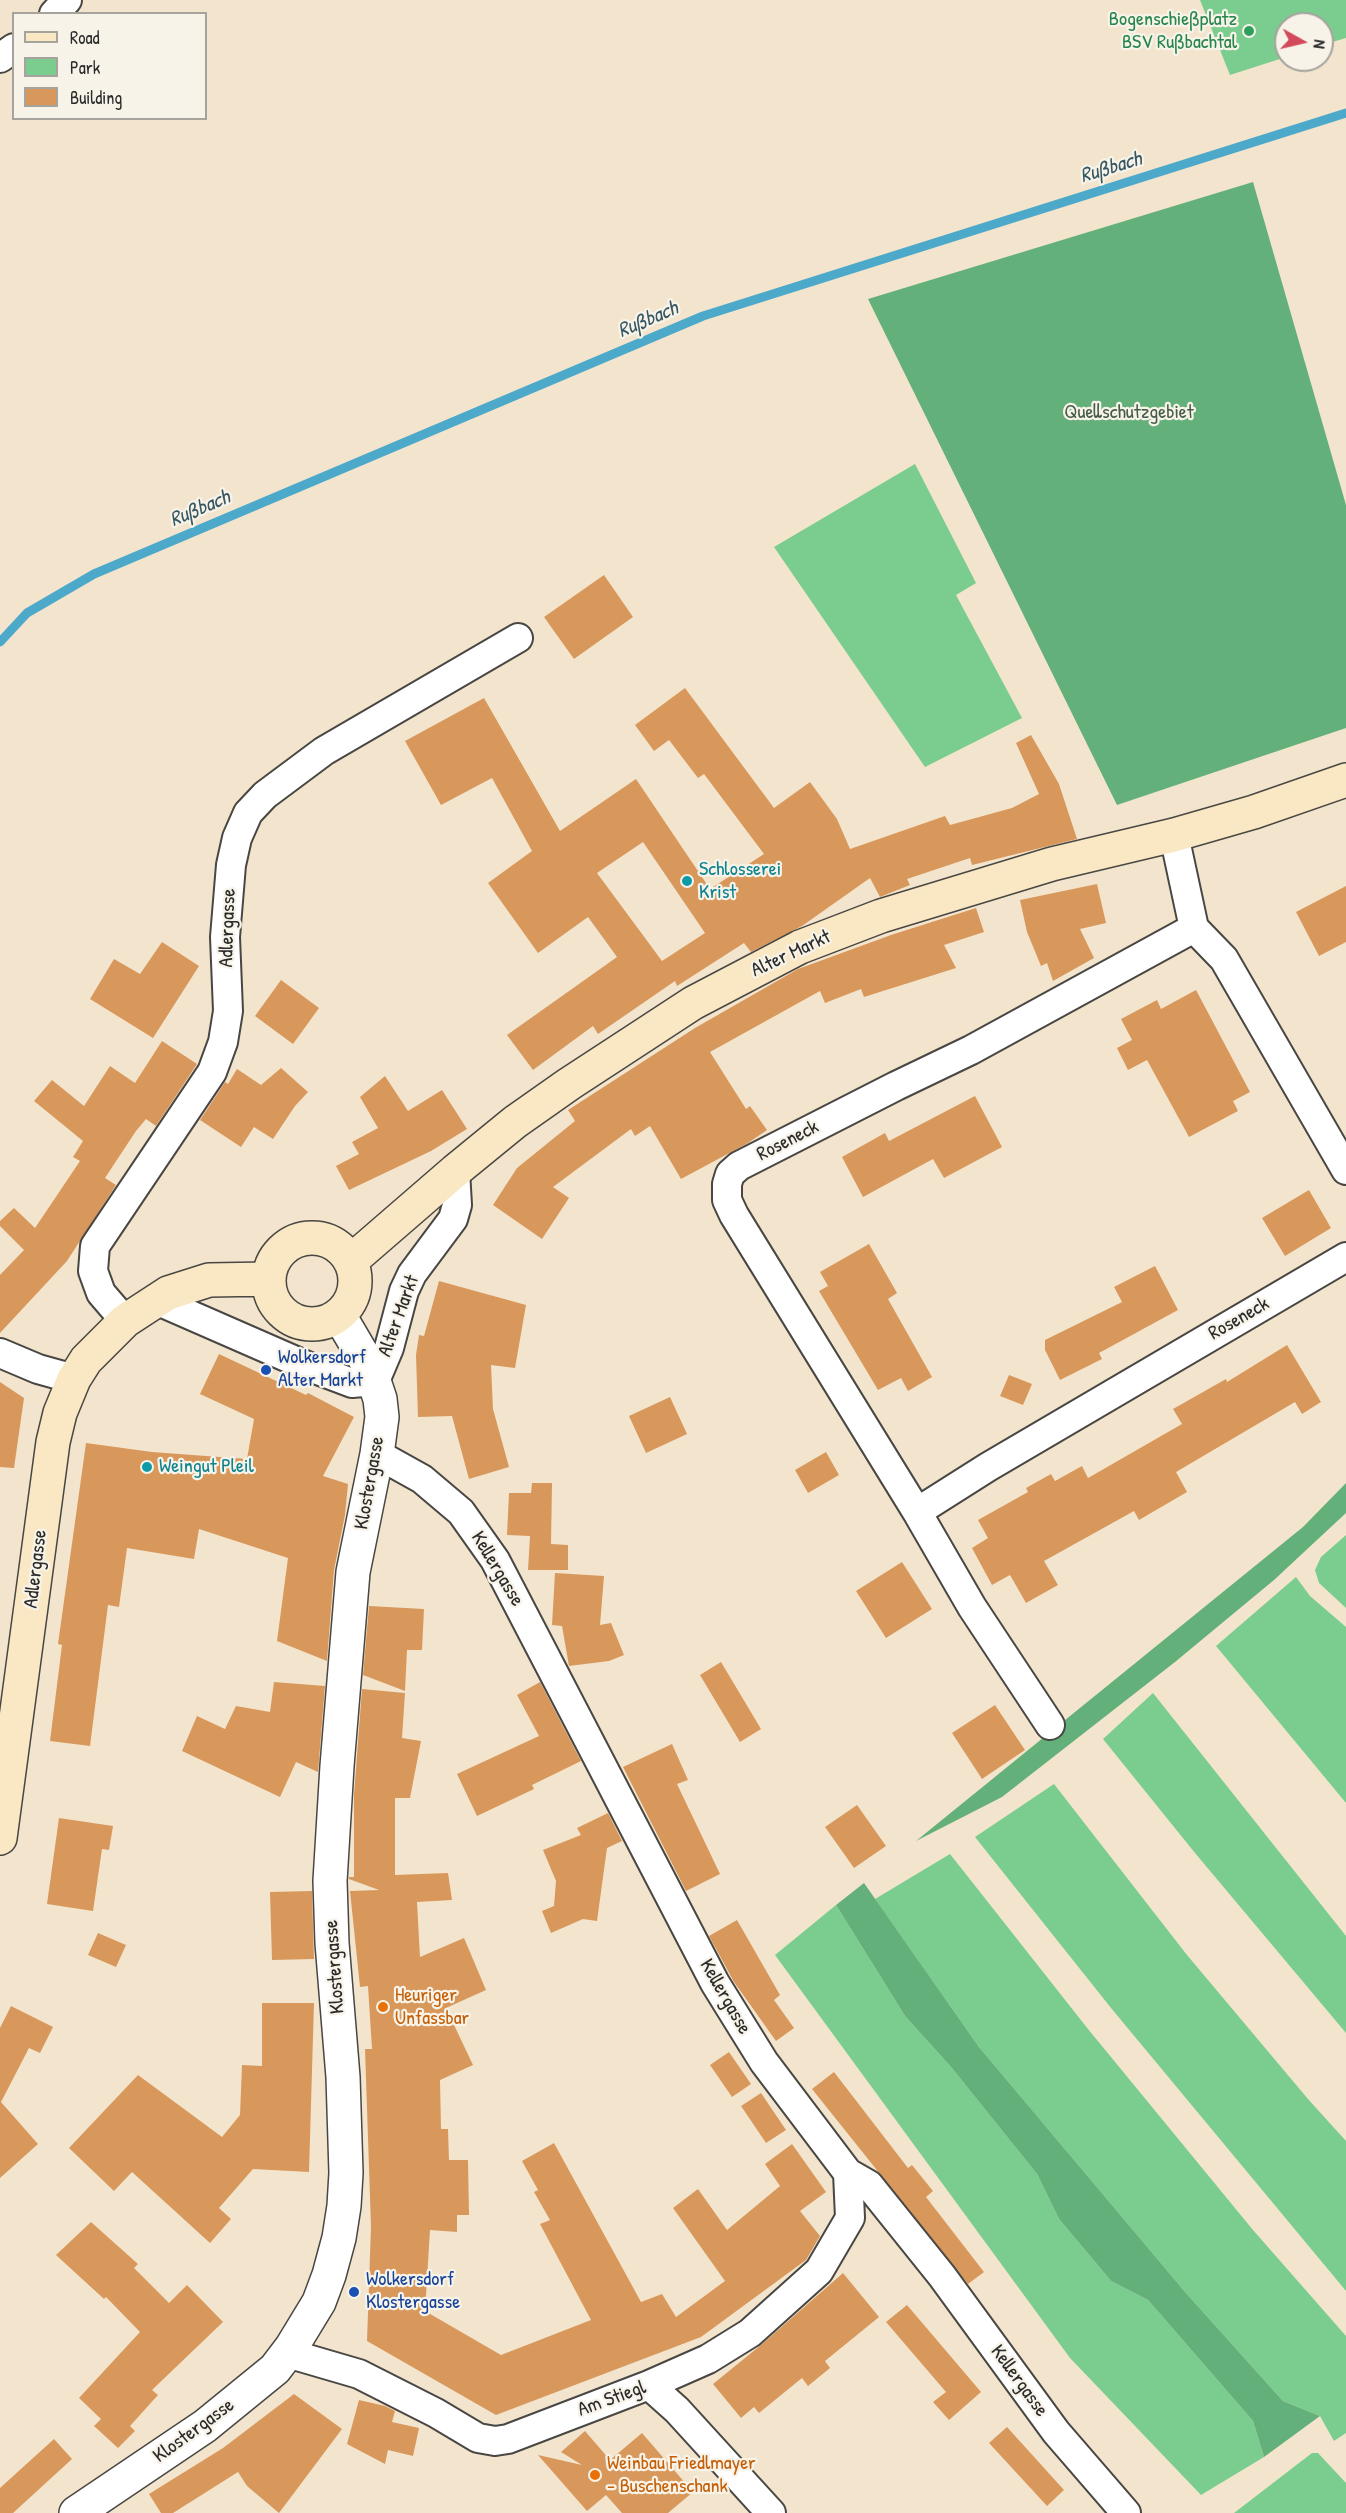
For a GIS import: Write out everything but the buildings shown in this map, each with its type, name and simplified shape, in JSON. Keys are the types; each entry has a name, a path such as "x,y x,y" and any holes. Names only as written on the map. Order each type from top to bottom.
{"main road":[{"name":"Alter Markt","path":"351,1261 515,1122 693,1003 800,947 881,916 1052,864 1174,835 1295,799 1346,780"},
{"path":"314,1238 336,1245 351,1261 355,1278 353,1296 348,1306 329,1321 304,1324 282,1312 275,1302 269,1279 276,1258 293,1243 314,1238"},
{"name":"Adlergasse","path":"0,1838 53,1442 60,1413 74,1379 86,1360 125,1321 156,1300 186,1285 209,1280 269,1279"}],"street":[{"path":"56,12 67,0"},
{"name":"Adlergasse","path":"125,1321 101,1293 93,1271 95,1246 212,1072 223,1042 228,1011 225,937 231,865 237,838 248,813 265,795 324,751 518,638"},
{"path":"1174,835 1194,928 1224,959 1346,1170"},
{"name":"Roseneck","path":"1050,1725 972,1607 917,1512 734,1215 727,1200 727,1184 730,1174 750,1161 971,1050 1194,928"},
{"name":"Alter Markt","path":"156,1300 307,1366 352,1383 375,1381 389,1348 404,1291 412,1274 453,1219 458,1205 455,1171"},
{"name":"Roseneck","path":"917,1512 988,1467 1346,1257"},
{"name":"Klostergasse","path":"76,2513 205,2426 274,2369 287,2353 319,2302 329,2275 344,2206 346,2173 343,2077 332,1943 330,1881 337,1766 353,1572 382,1418 375,1381 352,1334 339,1315"},
{"path":"0,1353 38,1369 74,1379"},
{"name":"Kellergasse","path":"377,1454 422,1479 461,1512 495,1560 715,1983 764,2062 848,2173 869,2185 942,2276 1056,2432 1126,2513"},
{"name":"Am Stiegl","path":"287,2353 359,2374 436,2413 478,2438 508,2439 649,2385 708,2359 750,2333 819,2271 850,2218 848,2173"},
{"path":"649,2385 677,2410 771,2513"}],"green space":[{"name":"Bogenschießplatz BSV Rußbachtal","path":"1200,0 1346,0 1346,38 1334,42 1334,12 1274,12 1274,61 1230,75"},
{"name":"Quellschutzgebiet","path":"1253,182 1346,505 1346,728 1117,805 868,299"},
{"path":"915,464 976,583 956,595 1022,718 925,767 774,547"},
{"path":"1346,1483 1346,1513 1274,1580 1175,1662 1002,1797 916,1841 1303,1527"},
{"path":"1346,1535 1346,1608 1319,1583 1315,1570 1321,1557"},
{"path":"1296,1577 1310,1596 1346,1627 1346,1803 1216,1646"},
{"path":"1153,1693 1346,1936 1346,2033 1103,1739"},
{"path":"1054,1784 1187,1955 1346,2141 1346,2291 1111,2008 975,1837"},
{"path":"950,1854 1088,2029 1253,2230 1346,2336 1346,2433 1334,2441 1320,2416 1283,2401 1186,2293 979,2047 875,1899"},
{"path":"864,1883 979,2047 1186,2293 1283,2401 1320,2416 1264,2457 1253,2421 1148,2300 1111,2281 1059,2219 1037,2174 951,2067 905,2016 836,1905"},
{"path":"836,1905 905,2016 951,2067 1037,2174 1059,2219 1111,2281 1148,2300 1253,2421 1264,2457 1201,2495 1070,2358 775,1955"},
{"path":"1312,2453 1318,2453 1346,2483 1346,2513 1234,2513"}],"waterway":[{"name":"Rußbach","path":"0,642 27,613 94,574 703,316 1346,113"}],"place":[{"name":"Bogenschießplatz BSV Rußbachtal","path":"1249,31"},
{"name":"Schlosserei Krist","path":"687,881"},
{"name":"Wolkersdorf Alter Markt","path":"266,1370"},
{"name":"Weingut Pleil","path":"147,1467"},
{"name":"Heuriger Unfassbar","path":"383,2007"},
{"name":"Wolkersdorf Klostergasse","path":"354,2292"},
{"name":"Weinbau Friedlmayer - Buschenschank","path":"595,2475"}]}
